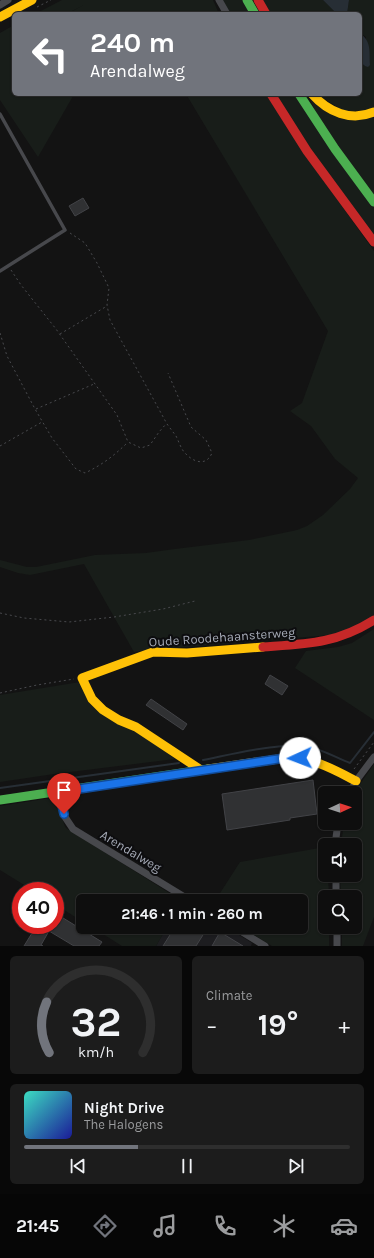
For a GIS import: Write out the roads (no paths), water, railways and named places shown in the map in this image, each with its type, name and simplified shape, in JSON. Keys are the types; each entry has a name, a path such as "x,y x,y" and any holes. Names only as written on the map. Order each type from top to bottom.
{"main road":[{"path":"19,6 26,0"},
{"path":"0,17 32,0"},
{"path":"247,0 254,12"},
{"path":"258,0 265,12"},
{"path":"272,96 315,164 374,242"},
{"path":"300,96 351,173 374,202"},
{"path":"314,96 331,110 344,115 358,116 374,112"},
{"name":"Oude Roodehaansterweg","path":"201,770 136,728 103,710 92,699 82,678 153,652 187,653 326,642 347,635 374,620"},
{"path":"0,800 285,758 300,758 323,763 352,779"}],"street":[{"path":"0,5 8,0"},
{"path":"219,0 226,12"},
{"path":"351,786 352,779 374,757"},
{"name":"Arendalweg","path":"59,792 67,821 73,829 180,894"},
{"path":"245,934 265,946"},
{"path":"337,934 337,946"}],"lane":[{"path":"0,114 65,230 0,271"}],"waterway":[{"path":"203,760 260,749 290,746 316,749 350,763 374,732"},
{"path":"0,788 179,763"}]}
